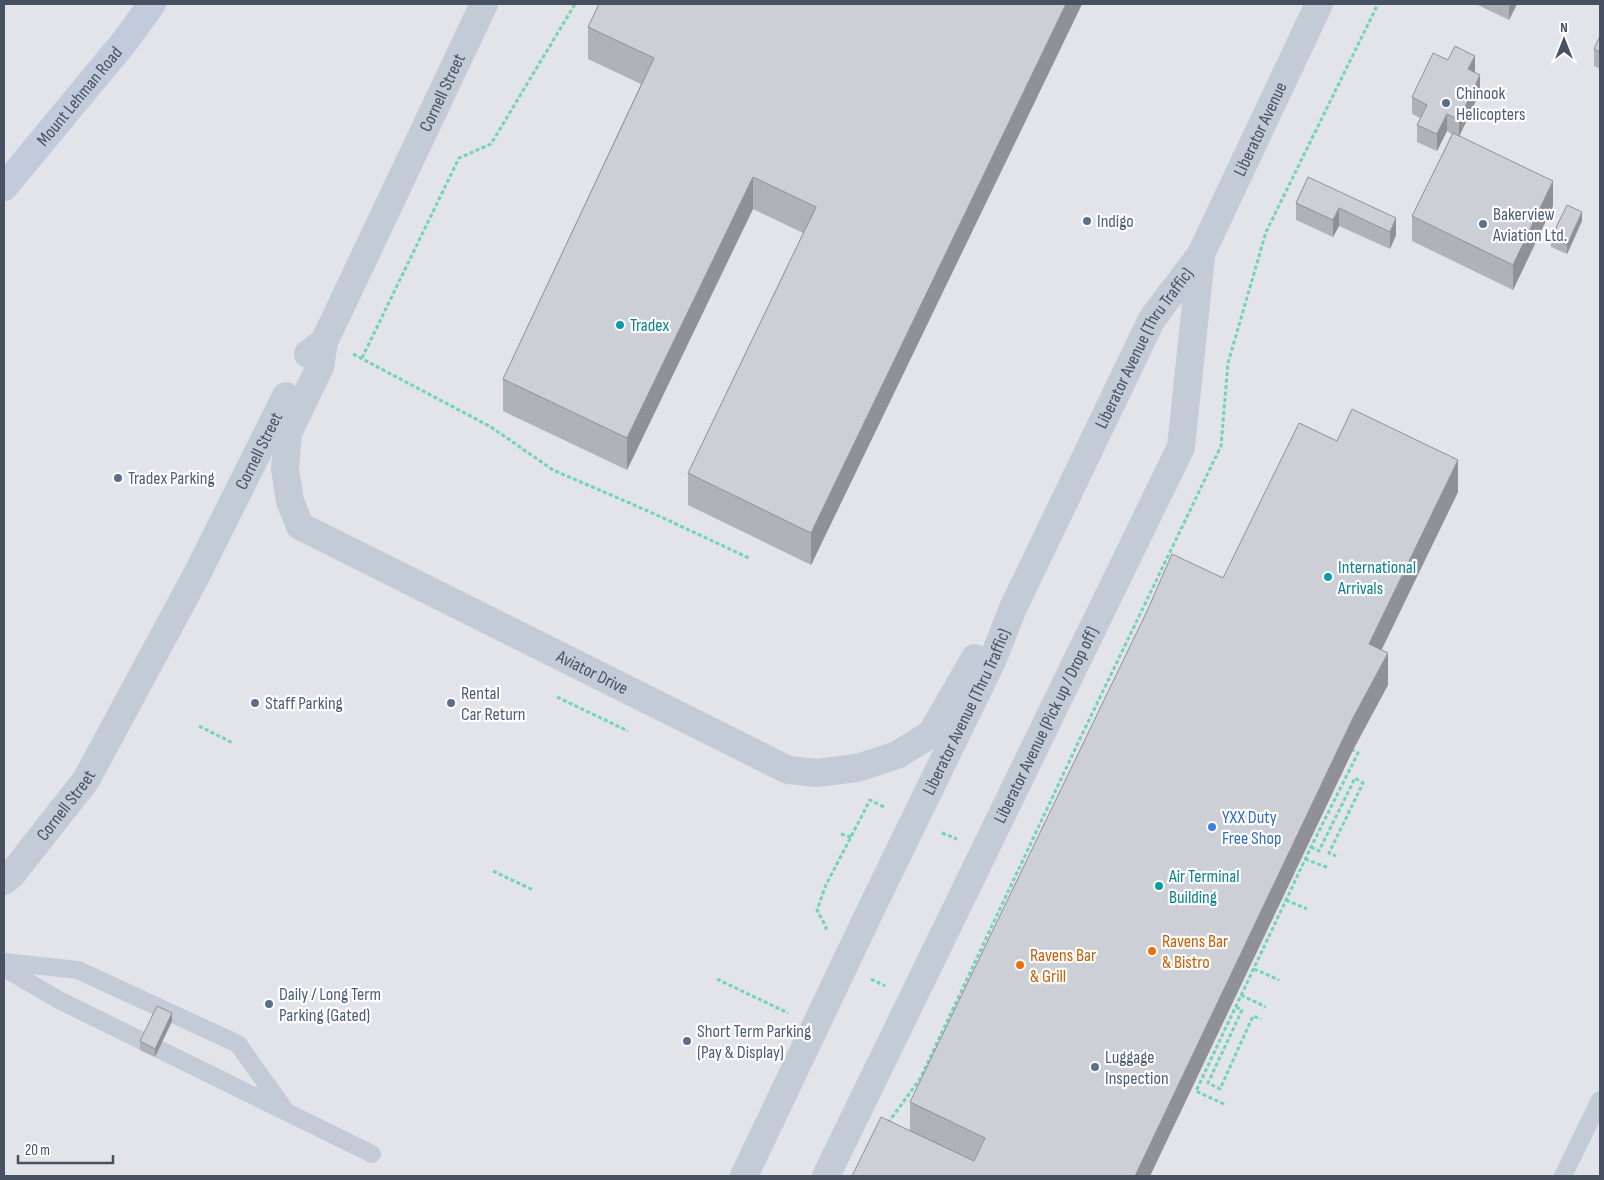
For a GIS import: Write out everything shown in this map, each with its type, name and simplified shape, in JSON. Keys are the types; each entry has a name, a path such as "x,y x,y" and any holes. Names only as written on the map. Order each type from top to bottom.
{"main road":[{"name":"Mount Lehman Road","path":"4,187 125,41 152,4"}],"street":[{"name":"Cornell Street","path":"4,881 13,873 86,780 196,576 305,356 335,347 484,4"},
{"name":"Liberator Avenue","path":"1201,254 1320,4"},
{"name":"Liberator Avenue (Thru Traffic)","path":"744,1176 876,898 993,659 1012,608 1152,319 1201,254"},
{"name":"Liberator Avenue (Pick up / Drop off)","path":"826,1176 1181,447 1201,254"},
{"name":"Aviator Drive","path":"335,347 320,367 288,433 284,469 290,501 300,526 788,770 816,773 857,768 897,755 931,734 983,645 1012,608"}],"lane":[{"path":"4,962 78,970 238,1044 286,1113"},
{"path":"4,968 59,1000 372,1154"},
{"path":"1563,1176 1600,1100"}],"path":[{"path":"362,358 458,158 491,144 575,4"},
{"path":"883,1130 920,1079 1081,736 1221,446 1228,362 1266,232 1378,4"},
{"path":"335,347 362,358 490,427 553,470 648,511 749,558"},
{"path":"557,697 628,731"},
{"path":"199,726 233,743"},
{"path":"1224,1104 1196,1091 1358,752 1353,750"},
{"path":"1311,847 1319,851 1355,778 1363,783 1328,853 1336,856"},
{"path":"841,834 851,837"},
{"path":"1305,860 1329,868"},
{"path":"493,871 533,890"},
{"path":"1286,900 1307,909"},
{"path":"1254,969 1279,980"},
{"path":"717,978 790,1014"},
{"path":"1241,995 1266,1006"},
{"path":"1236,1007 1242,1010 1208,1083 1220,1089 1253,1016 1261,1019"}],"shaded area":[{"path":"4,4 1600,4 1600,1176 4,1176"}],"building":[{"name":"Tradex","path":"599,4 1066,4 811,533 688,473 816,207 753,177 627,438 503,379 654,58 588,27"},
{"path":"1600,36 1600,52 1594,49"},
{"name":"Chinook Helicopters","path":"1455,46 1475,56 1468,69 1480,75 1459,120 1447,114 1437,134 1417,125 1427,105 1412,97 1433,53 1448,60"},
{"name":"Bakerview Aviation Ltd.","path":"1453,133 1553,181 1513,265 1412,216"},
{"path":"1308,177 1396,218 1390,232 1339,208 1333,220 1296,203"},
{"path":"1567,205 1582,212 1567,245 1551,238"},
{"name":"Air Terminal Building","path":"1352,409 1458,460 1369,644 1388,653 1353,718 1135,1176 852,1176 881,1117 974,1161 985,1138 910,1102 1148,609 1172,554 1223,578 1299,423 1337,441"},
{"path":"157,1006 172,1013 155,1049 140,1041"}],"place":[{"name":"Chinook Helicopters","path":"1446,103"},
{"name":"Indigo","path":"1087,221"},
{"name":"Bakerview Aviation Ltd.","path":"1483,224"},
{"name":"Tradex","path":"620,325"},
{"name":"Tradex Parking","path":"118,478"},
{"name":"International Arrivals","path":"1328,577"},
{"name":"Staff Parking","path":"255,703"},
{"name":"Rental Car Return","path":"451,703"},
{"name":"YXX Duty Free Shop","path":"1212,827"},
{"name":"Air Terminal Building","path":"1159,886"},
{"name":"Ravens Bar & Bistro","path":"1152,951"},
{"name":"Ravens Bar & Grill","path":"1020,965"},
{"name":"Daily / Long Term Parking (Gated)","path":"269,1004"},
{"name":"Short Term Parking (Pay & Display)","path":"687,1041"},
{"name":"Luggage Inspection","path":"1095,1067"}]}
